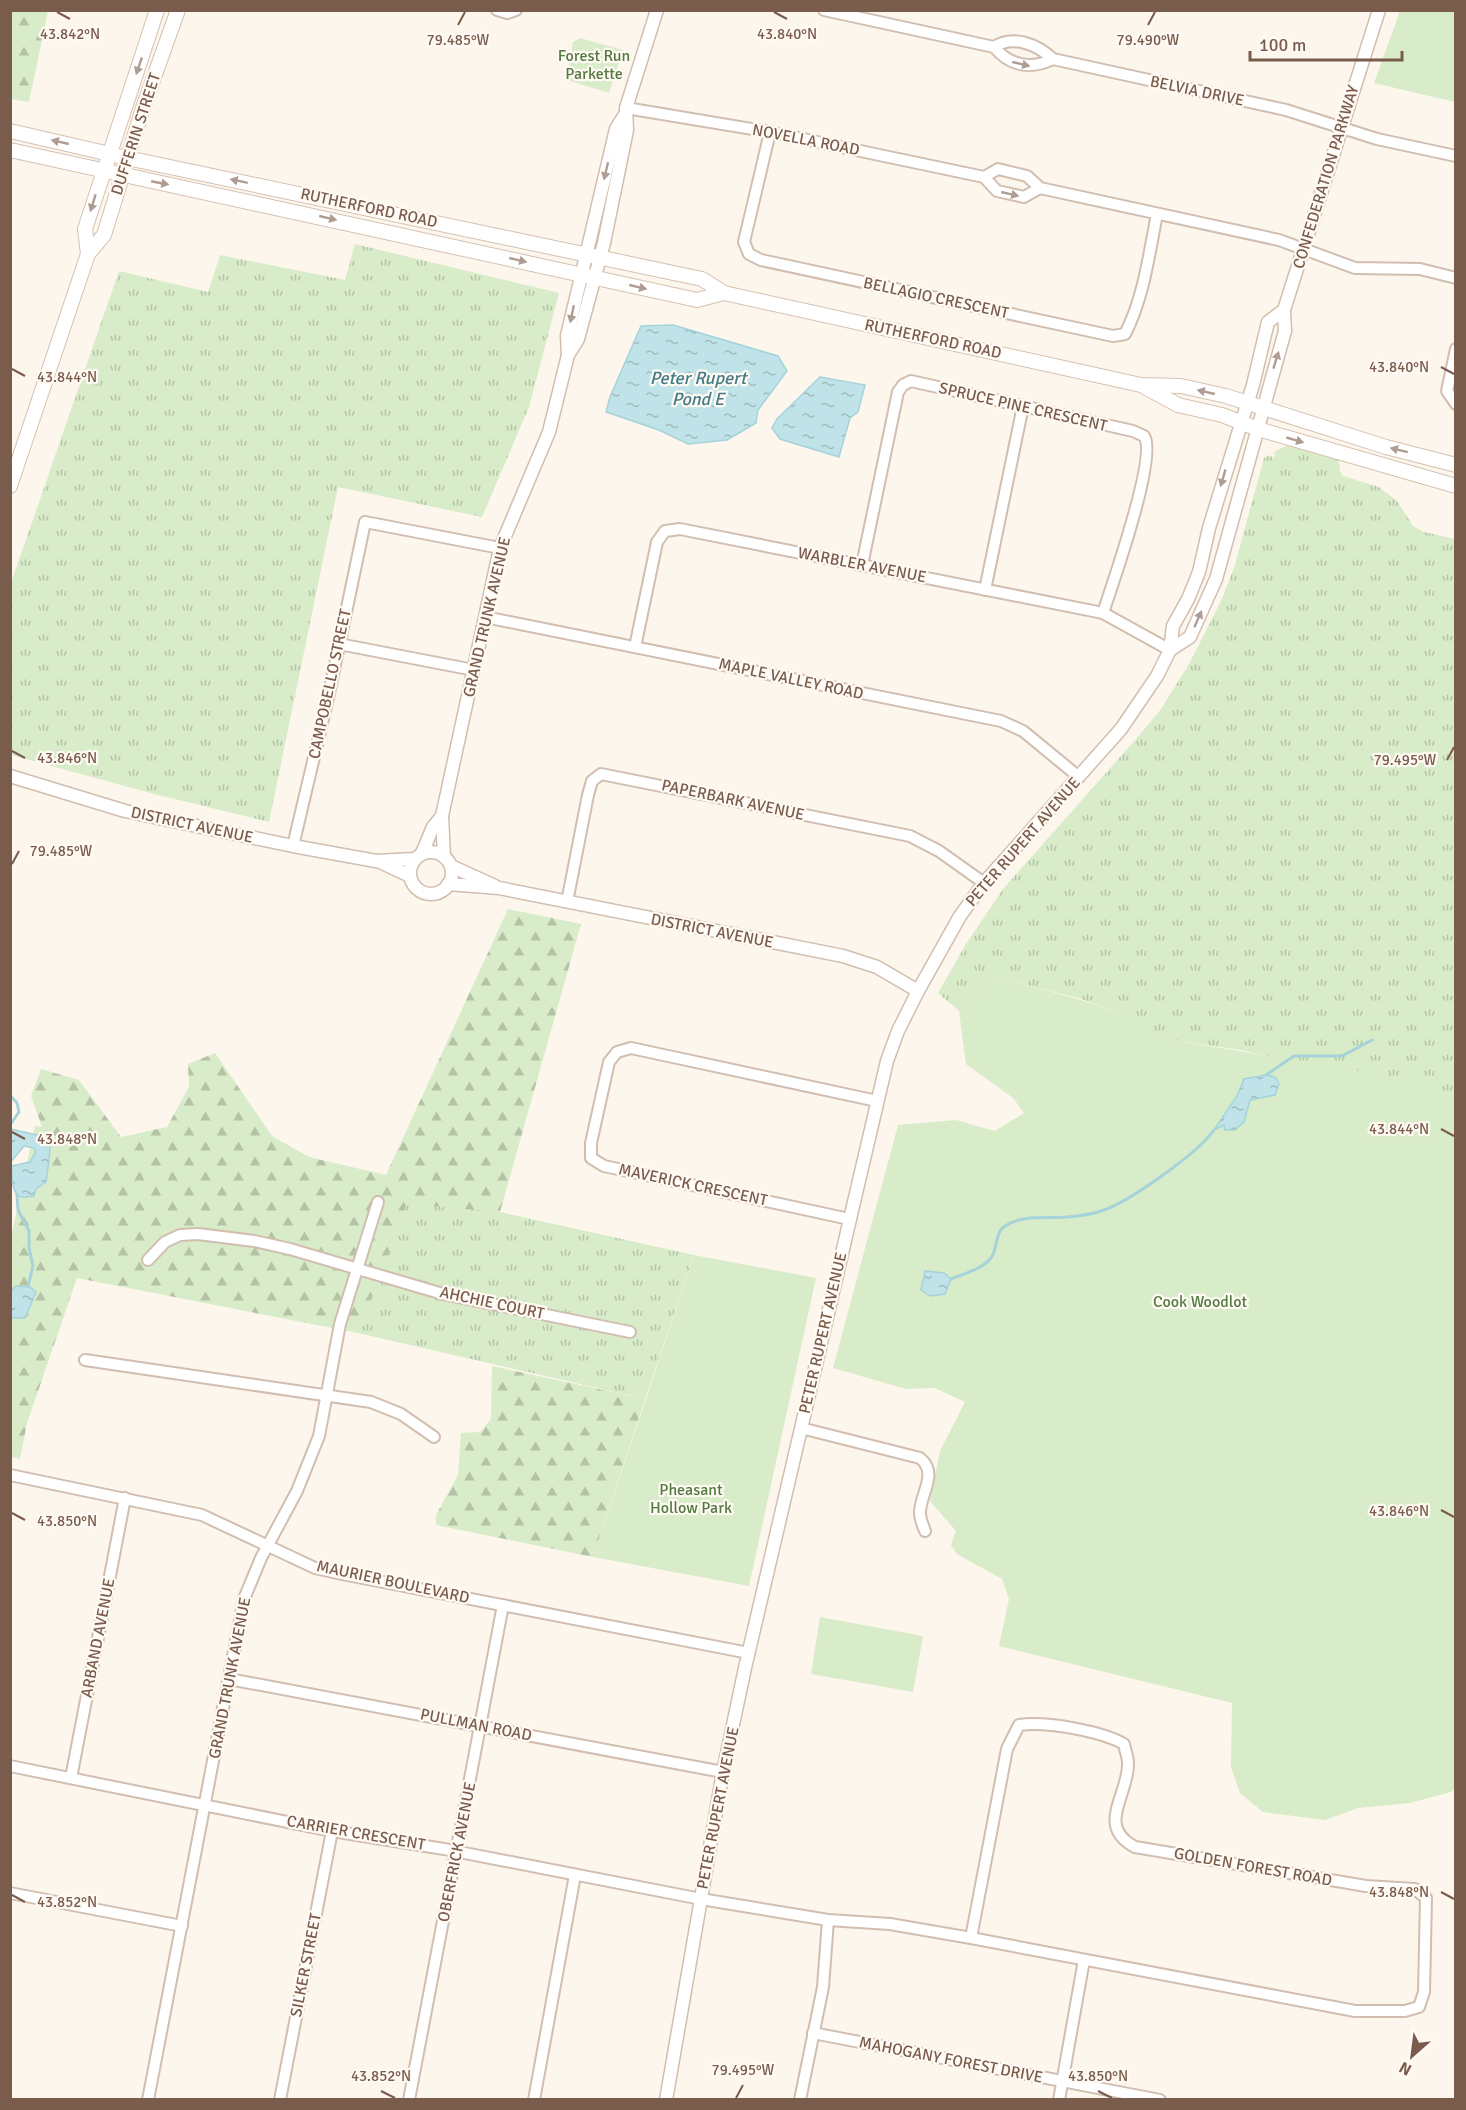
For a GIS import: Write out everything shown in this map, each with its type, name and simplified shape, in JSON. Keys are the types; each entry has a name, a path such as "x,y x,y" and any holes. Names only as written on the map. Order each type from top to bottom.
{"main road":[{"name":"DUFFERIN STREET","path":"88,254 85,229 158,10"},
{"name":"DUFFERIN STREET","path":"10,486 88,254 104,235 127,158 178,10"},
{"name":"RUTHERFORD ROAD","path":"10,131 127,158 702,279 724,293 1141,385 1181,386 1455,465"},
{"name":"RUTHERFORD ROAD","path":"10,150 271,205 697,300 724,293"},
{"name":"RUTHERFORD ROAD","path":"1141,385 1178,405 1222,415 1258,429 1455,486"}],"street":[{"path":"497,10 507,13 516,10"},
{"path":"625,112 657,10"},
{"name":"BELVIA DRIVE","path":"824,10 994,46 1008,40 1040,47 1053,59 1286,110 1377,139 1455,156"},
{"name":"CONFEDERATION PARKWAY","path":"1258,429 1285,331 1284,310 1378,11"},
{"name":"BELVIA DRIVE","path":"994,46 1005,60 1036,67 1053,59"},
{"name":"NOVELLA ROAD","path":"625,112 770,132 984,177 997,191 1024,197 1040,189"},
{"name":"GRAND TRUNK AVENUE","path":"447,861 442,816 500,548 549,432 568,355 567,336 585,254 616,129 625,112"},
{"name":"GRAND TRUNK AVENUE","path":"568,355 578,339 600,257 627,130 625,112"},
{"name":"BELLAGIO CRESCENT","path":"770,132 744,242 749,254 761,260 1113,336 1125,334 1130,323 1145,279 1157,214"},
{"name":"NOVELLA ROAD","path":"984,177 998,168 1027,176 1040,189 1279,240 1355,268 1420,269 1455,278"},
{"name":"CONFEDERATION PARKWAY","path":"1246,404 1268,322 1284,310"},
{"path":"1455,349 1447,392 1455,404"},
{"name":"SPRUCE PINE CRESCENT","path":"862,565 898,392 903,385 911,381 1133,431 1144,436 1149,447 1136,508 1103,613"},
{"name":"PETER RUPERT AVENUE","path":"666,2100 723,1772 849,1219 877,1101 898,1031 960,916 984,883 1121,729 1157,676 1170,650 1173,626 1188,599 1199,572 1246,404"},
{"path":"985,590 1023,406"},
{"name":"PETER RUPERT AVENUE","path":"1170,650 1190,637 1216,579 1258,429"},
{"name":"CAMPOBELLO STREET","path":"293,846 365,522 500,548"},
{"name":"WARBLER AVENUE","path":"635,647 657,542 665,531 681,529 1103,613 1170,650"},
{"name":"MAPLE VALLEY ROAD","path":"485,617 1001,721 1023,731 1040,743 1079,777"},
{"path":"339,644 474,670"},
{"name":"PAPERBARK AVENUE","path":"567,902 588,795 592,781 601,774 910,836 939,851 984,883"},
{"name":"DISTRICT AVENUE","path":"10,777 125,811 376,861 410,876"},
{"name":"GRAND TRUNK AVENUE","path":"418,856 433,827 442,816"},
{"path":"434,852 447,861 448,884 440,892 428,894 416,888 410,876 418,856 434,852"},
{"name":"DISTRICT AVENUE","path":"376,861 418,856"},
{"name":"DISTRICT AVENUE","path":"447,861 499,888"},
{"name":"DISTRICT AVENUE","path":"448,884 499,888 843,956 877,967 918,991"},
{"name":"MAVERICK CRESCENT","path":"849,1219 604,1166 591,1158 591,1143 609,1062 617,1052 631,1048 877,1101"},
{"name":"GRAND TRUNK AVENUE","path":"148,2100 244,1599 261,1558 270,1545 310,1460 319,1436 340,1324 378,1202"},
{"name":"AHCHIE COURT","path":"148,1260 165,1242 180,1235 198,1234 271,1244 443,1294 630,1332"},
{"path":"85,1360 371,1402 401,1414 434,1437"},
{"path":"801,1428 920,1458 927,1464 929,1475 920,1514 925,1531"},
{"name":"MAURIER BOULEVARD","path":"10,1475 202,1515 315,1568 749,1653"},
{"name":"ARBAND AVENUE","path":"71,1778 125,1498"},
{"name":"OBERFRICK AVENUE","path":"409,2100 503,1605"},
{"name":"PULLMAN ROAD","path":"229,1679 723,1772"},
{"name":"GOLDEN FOREST ROAD","path":"700,1899 828,1920 890,1924 1355,2011 1405,2011 1419,2007 1424,1992 1426,1898 1415,1889 1366,1886 1135,1847 1119,1837 1115,1825 1128,1763 1124,1744 1110,1736 1033,1723 1019,1725 1007,1749 971,1938"},
{"name":"CARRIER CRESCENT","path":"10,1766 332,1830 700,1899"},
{"name":"SILKER STREET","path":"280,2100 332,1830"},
{"path":"534,2100 575,1875"},
{"path":"10,1893 182,1926"},
{"path":"800,2100 823,1987 828,1920"},
{"path":"1059,2100 1084,1960"},
{"name":"MAHOGANY FOREST DRIVE","path":"813,2033 1160,2100"}],"green space":[{"path":"10,11 48,11 29,102 11,99"},
{"path":"1400,11 1455,11 1455,102 1374,83"},
{"name":"Forest Run Parkette","path":"580,38 623,50 609,93 567,80 573,42"},
{"path":"355,244 559,293 529,407 482,517 338,487 269,822 154,794 11,755 11,583 119,271 208,292 220,255 345,280"},
{"path":"1304,437 1349,448 1339,457 1340,471 1343,476 1379,487 1397,501 1413,526 1424,532 1455,539 1455,1095 1240,1050 1173,1040 1150,1032 1122,1014 1078,998 994,977 959,1011 938,993 966,944 1003,889 1161,709 1189,664 1221,601 1234,568 1264,458 1270,455 1273,458 1274,452"},
{"path":"508,909 581,924 500,1212 407,1204 358,1333 77,1278 27,1423 20,1459 11,1457 11,1237 35,1126 42,1127 31,1096 41,1069 79,1080 121,1137 167,1127 189,1087 188,1064 215,1053 272,1136 309,1157 386,1175"},
{"name":"Cook Woodlot","path":"994,977 1104,1007 1173,1040 1366,1072 1455,1095 1455,1788 1451,1792 1410,1803 1358,1808 1325,1820 1263,1812 1240,1793 1231,1767 1232,1703 999,1646 1009,1599 1002,1579 957,1554 951,1545 956,1531 930,1501 940,1451 965,1402 935,1388 906,1389 833,1368 898,1125 956,1120 995,1131 1024,1113 1013,1098 966,1064 959,1011"},
{"path":"407,1203 500,1212 694,1255 645,1399 358,1333"},
{"name":"Pheasant Hollow Park","path":"694,1255 816,1278 749,1586 593,1557"},
{"path":"492,1366 645,1399 593,1557 436,1525 436,1515 458,1475 461,1433 480,1432 491,1419"},
{"path":"820,1617 923,1636 913,1692 811,1674"}],"water":[{"name":"Peter Rupert Pond E","path":"673,325 778,356 787,371 758,410 756,423 727,440 688,444 659,430 606,412 610,397 641,326"},
{"path":"820,377 865,385 858,412 850,418 839,457 780,439 772,428 777,419"},
{"path":"1266,1075 1275,1077 1279,1084 1275,1095 1250,1100 1244,1122 1235,1130 1225,1130 1224,1125 1214,1130 1237,1096 1244,1079"},
{"path":"11,1129 44,1138 50,1147 46,1182 36,1189 34,1196 20,1197 17,1194 12,1180 11,1166 30,1162 36,1152 34,1148 24,1146 11,1162"},
{"path":"925,1271 944,1273 951,1279 945,1294 930,1296 921,1290"},
{"path":"16,1286 30,1287 36,1292 25,1318 11,1318 10,1291"}],"waterway":[{"path":"1266,1075 1294,1056 1342,1056 1372,1040"},
{"path":"10,1095 17,1103 19,1112 10,1125"},
{"path":"951,1279 987,1262 993,1254 1000,1232 1012,1222 1028,1218 1086,1215 1116,1205 1179,1163 1214,1130"},
{"path":"17,1195 18,1210 29,1231 29,1248 33,1266 28,1286"}]}
